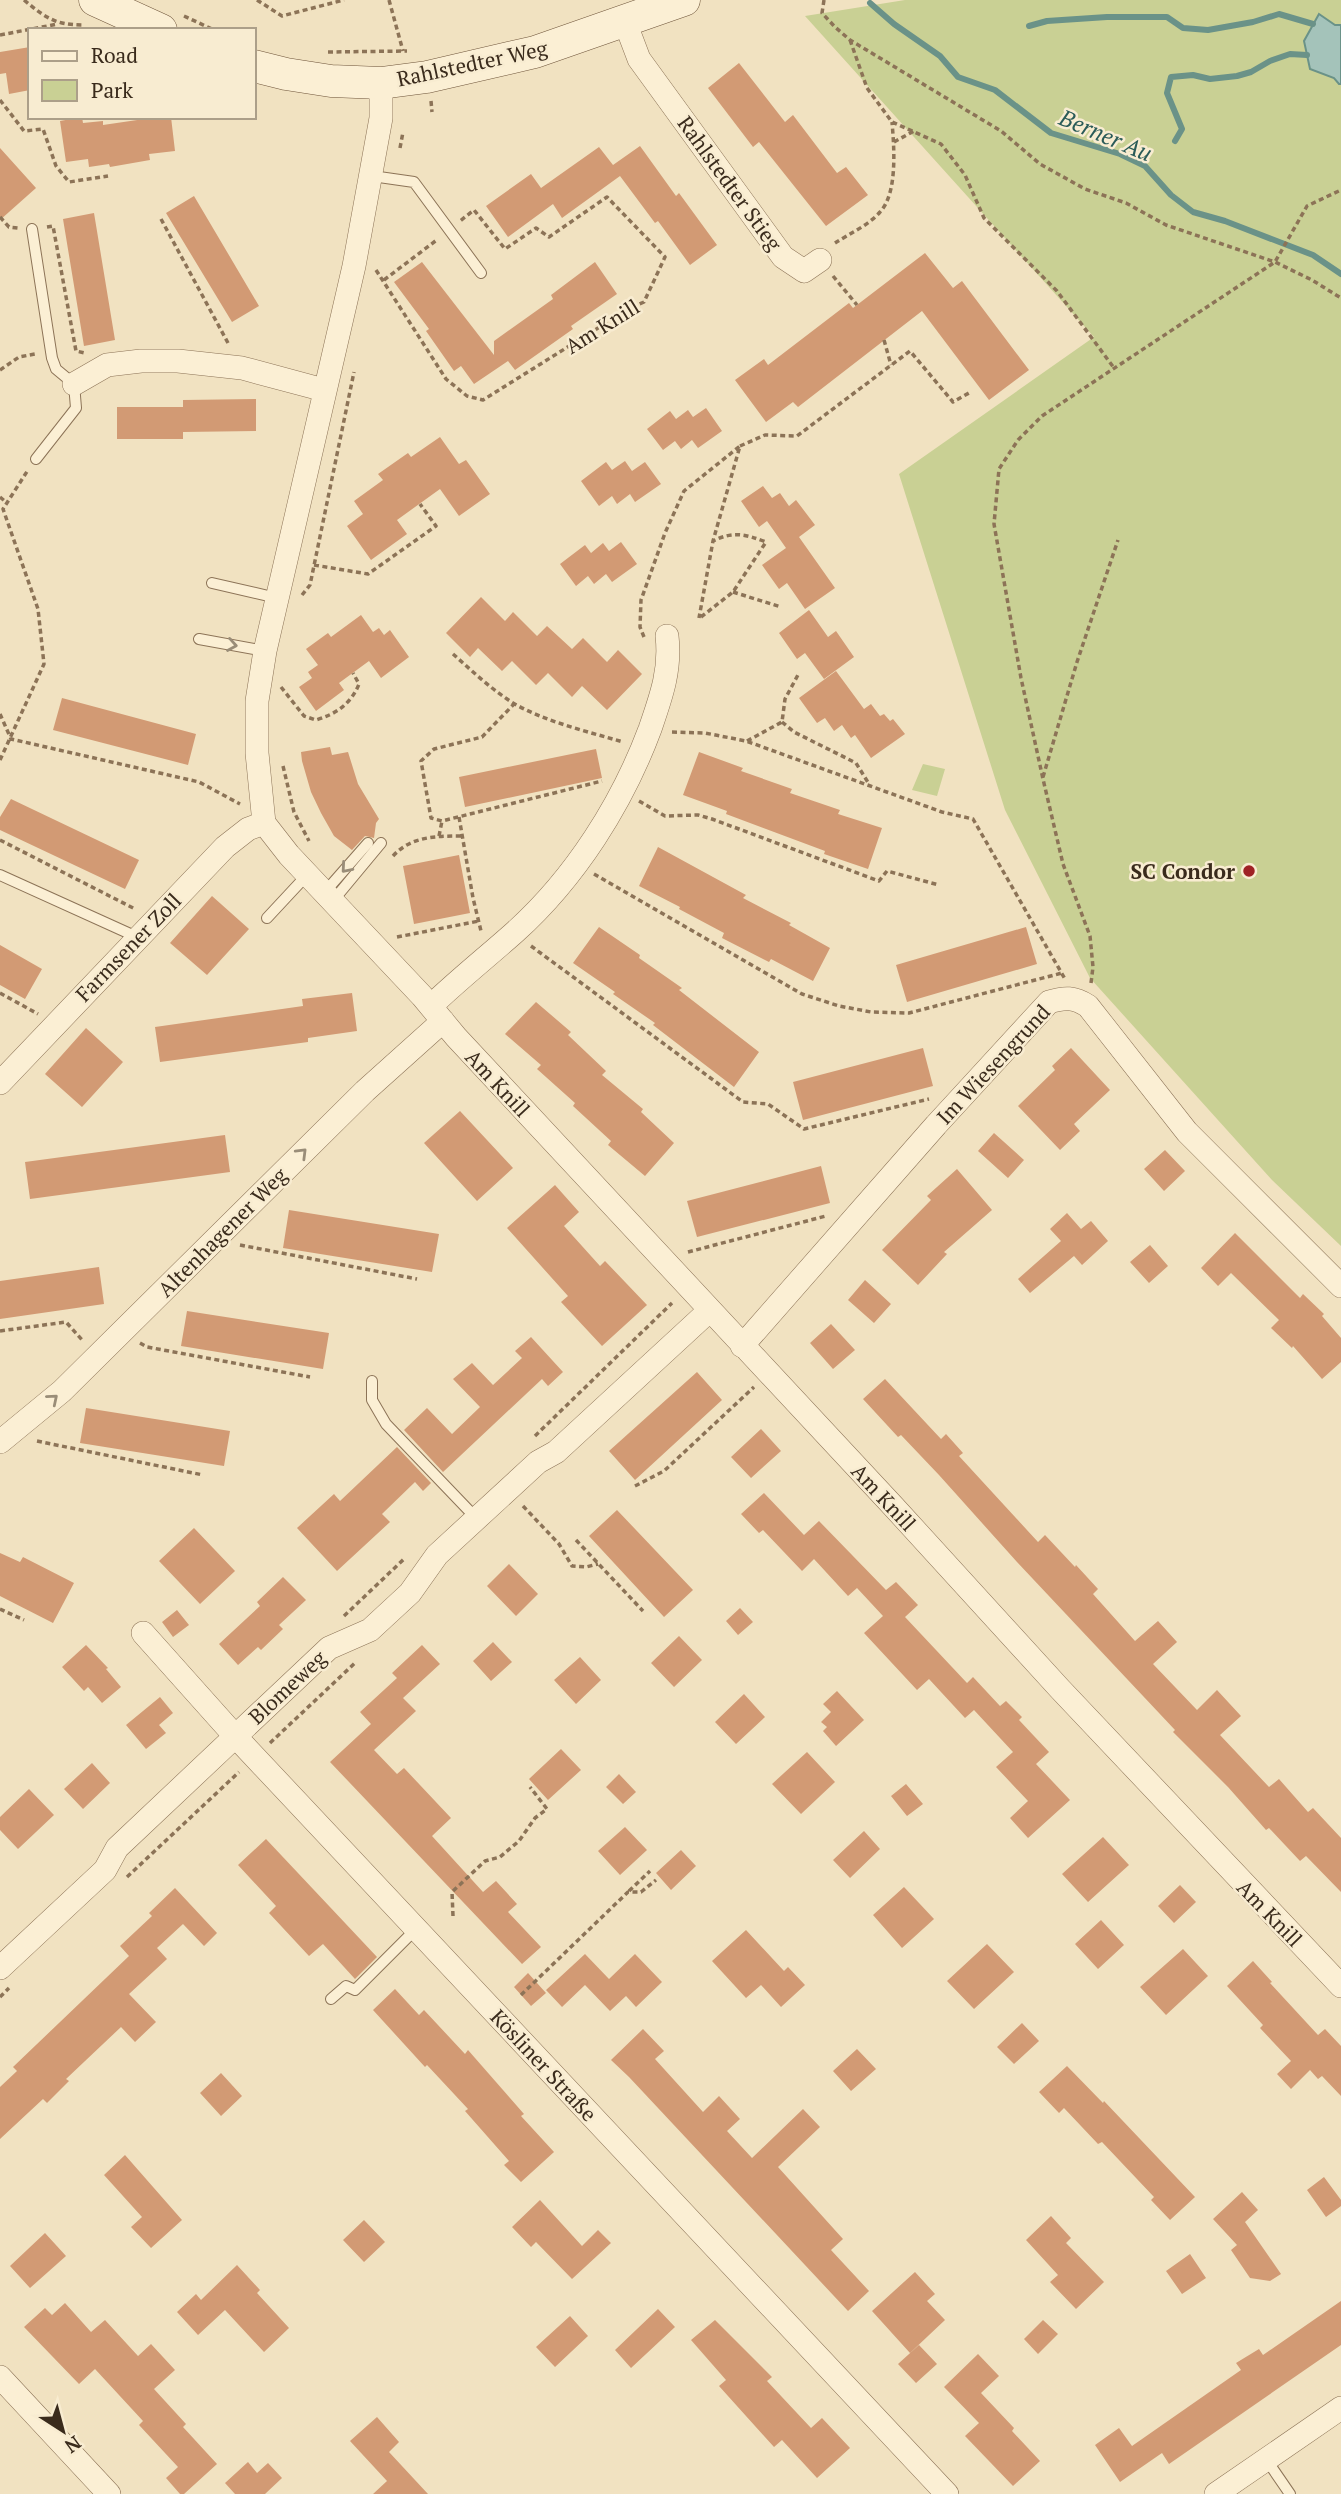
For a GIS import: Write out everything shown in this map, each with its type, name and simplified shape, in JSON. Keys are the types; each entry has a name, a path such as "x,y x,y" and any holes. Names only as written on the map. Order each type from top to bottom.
{"main road":[{"name":"Rahlstedter Weg","path":"256,67 331,81 382,83 427,77 535,52 684,0"},
{"path":"92,13 153,28"}],"street":[{"name":"Rahlstedter Stieg","path":"625,22 639,59 783,257 804,271 820,261"},
{"path":"264,823 257,753 257,714 265,651 286,601 324,390 354,265 383,177 382,83"},
{"path":"74,384 107,365 178,361 242,368 324,390"},
{"path":"437,1013 470,969 516,931 556,888 593,839 625,786 659,705 670,660 656,637"},
{"name":"Am Knill","path":"264,823 307,876 331,891 437,1013 1059,1689 1341,1986"},
{"name":"Farmsener Zoll","path":"0,1083 225,847 248,829 264,823"},
{"name":"Im Wiesengrund","path":"742,1346 936,1125 1049,1002 1063,997 1077,999 1088,1006"},
{"path":"1088,1006 1187,1132 1341,1286"},
{"name":"Altenhagener Weg","path":"0,1442 62,1391 365,1091 437,1013"},
{"name":"Blomeweg","path":"5,1978 104,1870 117,1848 235,1736 329,1648 370,1630 410,1593 437,1555 538,1462 556,1452 710,1310"},
{"name":"Kösliner Straße","path":"143,1633 235,1736 947,2494"},
{"path":"0,2376 109,2494"},
{"path":"1222,2492 1341,2408"}],"lane":[{"path":"383,177 414,182 481,273"},
{"path":"32,229 51,354 56,369 74,384 76,408 36,459"},
{"path":"212,583 286,601"},
{"path":"199,639 265,651"},
{"path":"331,891 368,843"},
{"path":"331,891 381,843"},
{"path":"0,875 137,937"},
{"path":"267,918 307,876"},
{"path":"372,1381 372,1400 386,1423 477,1519"},
{"path":"331,1999 346,1986 355,1990 416,1929"},
{"path":"1266,2459 1290,2494"}],"path":[{"path":"24,0 45,18 60,24"},
{"path":"257,0 282,16 344,0"},
{"path":"389,0 403,51"},
{"path":"824,0 822,13 850,40 1002,131 1040,164 1085,189 1126,203 1166,225 1276,261 1341,298"},
{"path":"38,28 92,13"},
{"path":"0,35 28,30"},
{"path":"850,40 867,88 892,122 894,143 891,196 880,213 834,244 820,261 856,305"},
{"path":"316,51 413,50"},
{"path":"0,100 24,131 43,129 56,166 69,182 108,176"},
{"path":"892,122 941,144 965,175 984,218 1056,291 1114,368"},
{"path":"383,177 403,134 401,125"},
{"path":"894,143 914,131"},
{"path":"1088,1006 1093,967 1090,936 1063,864 1021,678 995,524 999,469 1018,440 1042,416 1276,261 1307,206 1341,190"},
{"name":"Am Knill","path":"373,283 375,269 446,379 467,396 483,400 629,308 644,302 665,257 607,197 549,237 536,228 505,249 474,210 384,280"},
{"path":"0,218 9,228 53,226 76,351 85,354"},
{"path":"161,219 234,354"},
{"path":"884,340 891,365"},
{"path":"656,637 640,627 641,600 665,533 684,491 740,446 765,435 797,436 910,351 953,402 969,393"},
{"path":"0,370 19,357 51,354"},
{"path":"286,601 310,585 356,363"},
{"path":"713,541 726,534 743,534 765,542 733,592 699,618 713,541 740,446"},
{"path":"0,760 44,664 38,609 3,509 36,459"},
{"path":"0,497 7,503"},
{"path":"314,565 368,574 436,527 420,504"},
{"path":"1042,779 1118,540"},
{"path":"733,592 781,607"},
{"path":"453,654 483,681 515,703 568,726 625,743"},
{"path":"279,696 279,685 304,716 316,720 339,711 355,693 359,684 353,673"},
{"path":"782,722 785,699 799,673"},
{"path":"515,703 482,737 434,749 421,761 432,818 442,821 599,781 608,782"},
{"path":"0,714 11,739"},
{"path":"747,741 782,722"},
{"path":"782,722 794,733 856,763 869,785"},
{"path":"663,733 705,733 747,741 942,812 973,819 1066,980"},
{"path":"11,739 199,782 239,803 264,823"},
{"path":"281,755 284,778 294,811 321,861 331,891"},
{"path":"634,799 665,816 698,815 712,819 878,881 887,871 939,885"},
{"path":"459,817 472,898 482,933"},
{"path":"439,836 442,821"},
{"path":"387,862 404,844 439,836 462,836"},
{"path":"0,840 142,913"},
{"path":"586,869 802,994 839,1006 871,1012 909,1013 1062,973"},
{"path":"401,948 392,938 479,921"},
{"path":"523,941 743,1102 768,1104 804,1129 932,1098"},
{"path":"0,993 44,1017"},
{"path":"685,1253 829,1216"},
{"path":"233,1244 417,1279"},
{"path":"0,1331 66,1322 87,1346"},
{"path":"135,1340 146,1347 310,1377"},
{"path":"635,1486 664,1471 758,1383"},
{"path":"36,1441 203,1475"},
{"path":"522,1505 559,1544 572,1566 598,1564"},
{"path":"576,1540 643,1611"},
{"path":"0,1609 23,1620"},
{"path":"122,1882 357,1661"},
{"path":"453,1916 452,1892 485,1861 500,1857 519,1841 535,1818 547,1809 530,1787"},
{"path":"521,1995 650,1871"},
{"path":"628,1892 641,1892 656,1880"},
{"path":"0,1997 5,1978"}],"green space":[{"path":"905,0 1341,0 1341,1246 1272,1180 1090,978 1005,810 899,474 1094,337 805,16"},
{"path":"923,764 945,769 937,796 912,790"}],"water":[{"path":"1319,14 1335,25 1341,25 1341,84 1334,78 1310,69 1304,41"}],"building":[{"path":"28,47 28,90 9,94 6,73 0,74 0,52"},
{"path":"739,63 785,122 793,115 837,173 846,167 868,195 826,226 759,142 753,147 708,88"},
{"path":"82,119 83,123 103,121 103,125 144,119 171,119 175,151 149,154 150,160 110,167 109,164 89,167 88,159 66,162 60,121"},
{"path":"640,146 676,196 679,193 717,245 690,265 620,176 562,218 553,204 508,237 486,206 531,174 541,188 599,147 613,165"},
{"path":"0,148 36,188 0,220"},
{"path":"194,196 259,306 232,322 166,213"},
{"path":"94,213 115,340 84,346 63,219"},
{"path":"925,253 953,288 962,281 1029,370 989,400 922,311 798,407 793,402 766,422 735,380 764,359 768,365 849,303 853,308"},
{"path":"422,262 494,355 494,341 553,299 551,295 595,262 617,294 515,370 508,361 474,384 461,366 454,371 426,331 429,329 394,282"},
{"path":"256,399 256,431 183,432 183,439 117,439 117,407 183,407 183,400"},
{"path":"706,408 722,431 698,448 692,440 681,449 675,441 663,450 647,429 670,411 676,419 688,410 693,417"},
{"path":"440,437 459,464 466,460 490,494 459,516 440,489 397,520 407,534 371,560 347,526 363,514 354,501 383,480 378,474 408,453 411,457"},
{"path":"625,461 632,471 645,462 661,484 635,502 630,494 617,504 612,496 599,506 581,481 606,462 612,470"},
{"path":"763,486 772,498 780,493 789,506 796,500 815,525 799,537 835,588 805,609 787,583 779,589 762,565 786,548 767,521 759,527 741,501"},
{"path":"621,542 637,564 612,582 606,574 594,584 588,576 576,586 560,564 585,545 591,553 603,543 609,551"},
{"path":"481,597 505,621 513,612 537,636 547,626 572,649 583,638 607,662 618,650 642,674 607,710 582,686 572,697 548,673 536,685 512,661 502,671 478,648 470,657 446,633"},
{"path":"809,610 828,637 836,631 854,657 824,679 805,653 797,659 779,633"},
{"path":"361,615 373,632 379,628 384,635 390,630 409,657 381,678 369,661 339,683 344,690 316,711 299,687 312,678 308,672 318,665 306,649 328,633 331,637"},
{"path":"836,671 864,709 871,704 880,716 884,714 890,721 893,719 905,734 871,758 855,735 851,738 842,725 834,731 825,718 817,723 799,698"},
{"path":"62,698 196,734 188,765 53,730"},
{"path":"330,747 332,755 348,752 358,784 379,819 374,838 365,836 352,850 334,836 321,813 311,792 302,761 301,752"},
{"path":"596,749 602,778 465,807 459,777"},
{"path":"699,752 743,768 741,771 792,789 790,793 840,810 838,814 882,828 868,869 824,854 825,851 683,795"},
{"path":"11,799 139,860 125,889 0,830 0,817"},
{"path":"658,847 746,895 743,898 791,923 789,925 830,948 813,981 722,938 724,933 639,886"},
{"path":"459,855 470,913 414,924 403,866"},
{"path":"212,896 249,929 207,975 170,943"},
{"path":"599,927 640,955 639,958 682,988 679,990 759,1052 734,1087 653,1025 655,1023 613,994 615,992 573,963"},
{"path":"1026,927 1037,964 907,1002 896,965"},
{"path":"0,945 42,969 25,999 0,985"},
{"path":"352,993 357,1031 308,1038 308,1042 160,1062 155,1027 303,1006 302,999"},
{"path":"536,1002 571,1032 568,1035 606,1071 602,1075 643,1109 641,1112 674,1143 645,1176 608,1145 611,1141 573,1106 575,1103 537,1069 541,1065 505,1034"},
{"path":"86,1028 123,1062 82,1107 45,1074"},
{"path":"923,1048 933,1086 803,1120 793,1082"},
{"path":"1071,1048 1110,1090 1074,1124 1080,1131 1060,1150 1018,1106 1055,1070 1052,1066"},
{"path":"460,1111 513,1168 477,1201 424,1143"},
{"path":"994,1133 1024,1160 1008,1178 978,1151"},
{"path":"225,1135 230,1172 30,1199 25,1162"},
{"path":"1165,1150 1185,1171 1164,1191 1144,1169"},
{"path":"821,1166 830,1203 697,1237 687,1201"},
{"path":"957,1169 992,1210 944,1252 947,1254 918,1285 882,1250 931,1200 927,1196"},
{"path":"555,1185 579,1212 564,1226 600,1266 605,1261 647,1305 602,1346 561,1302 568,1296 507,1228"},
{"path":"289,1210 439,1234 432,1272 283,1248"},
{"path":"1067,1213 1081,1229 1091,1221 1108,1241 1082,1265 1074,1256 1030,1293 1018,1279 1061,1241 1050,1229"},
{"path":"1235,1233 1300,1298 1303,1294 1324,1314 1322,1316 1341,1338 1341,1362 1322,1379 1293,1346 1292,1348 1271,1328 1279,1320 1231,1273 1218,1286 1201,1268"},
{"path":"1150,1245 1168,1266 1149,1283 1130,1262"},
{"path":"99,1267 104,1304 0,1319 0,1281"},
{"path":"865,1280 891,1304 874,1323 848,1300"},
{"path":"187,1311 329,1333 323,1369 181,1346"},
{"path":"831,1324 855,1350 833,1369 810,1343"},
{"path":"531,1337 563,1372 548,1386 542,1379 443,1472 404,1430 427,1408 452,1434 480,1407 453,1379 472,1363 493,1385 522,1358 515,1351"},
{"path":"697,1372 722,1400 635,1480 609,1451"},
{"path":"885,1379 941,1439 946,1434 963,1453 959,1456 1038,1542 1045,1535 1075,1567 1076,1565 1098,1589 1093,1594 1135,1641 1158,1621 1177,1642 1153,1664 1197,1710 1217,1690 1241,1716 1220,1735 1269,1787 1279,1779 1308,1812 1313,1808 1341,1838 1341,1892 1306,1856 1300,1861 1269,1828 1266,1830 939,1475 901,1435 898,1437 863,1399"},
{"path":"86,1408 230,1431 224,1466 80,1443"},
{"path":"761,1429 781,1451 751,1478 731,1457"},
{"path":"397,1447 431,1483 423,1491 415,1482 382,1514 390,1522 337,1571 297,1528 334,1494 340,1501"},
{"path":"764,1493 804,1535 819,1521 886,1590 896,1582 918,1605 905,1617 967,1683 973,1677 1000,1706 1006,1701 1022,1717 1019,1720 1049,1752 1036,1764 1070,1800 1028,1838 1010,1818 1028,1801 996,1767 1013,1752 974,1710 965,1718 929,1679 917,1690 864,1633 883,1616 857,1588 848,1596 814,1559 802,1571 763,1530 759,1533 741,1514"},
{"path":"617,1510 693,1590 664,1617 589,1536"},
{"path":"194,1528 235,1571 200,1604 159,1561"},
{"path":"0,1553 20,1562 23,1557 74,1583 53,1623 0,1596"},
{"path":"509,1564 538,1594 516,1616 487,1586"},
{"path":"283,1577 306,1600 279,1625 283,1629 261,1650 258,1647 238,1665 219,1644 260,1606 257,1602"},
{"path":"740,1608 753,1622 738,1635 726,1621"},
{"path":"177,1610 189,1625 173,1637 162,1622"},
{"path":"679,1636 702,1660 674,1687 651,1663"},
{"path":"493,1642 512,1662 491,1681 473,1661"},
{"path":"86,1645 108,1668 106,1669 121,1687 102,1703 88,1687 84,1691 62,1667"},
{"path":"422,1645 440,1664 403,1698 416,1711 374,1750 397,1774 404,1768 451,1818 432,1836 483,1892 496,1881 517,1904 508,1912 541,1947 522,1964 330,1762 371,1724 360,1712 397,1678 392,1673"},
{"path":"580,1657 601,1680 576,1704 554,1680"},
{"path":"837,1691 864,1720 836,1746 823,1731 827,1727 821,1722 831,1712 823,1704"},
{"path":"744,1694 765,1717 736,1744 715,1722"},
{"path":"160,1697 173,1713 159,1725 166,1733 146,1749 126,1725"},
{"path":"561,1749 581,1770 548,1800 529,1779"},
{"path":"807,1752 835,1782 801,1814 772,1784"},
{"path":"92,1763 110,1783 83,1809 64,1789"},
{"path":"619,1774 636,1792 623,1804 606,1787"},
{"path":"906,1784 923,1804 907,1816 891,1796"},
{"path":"29,1789 54,1815 18,1849 0,1830 0,1817"},
{"path":"625,1827 647,1850 620,1875 598,1851"},
{"path":"864,1831 880,1849 850,1878 833,1860"},
{"path":"1103,1837 1129,1865 1088,1902 1062,1874"},
{"path":"266,1839 377,1957 355,1979 323,1944 309,1956 269,1913 276,1906 238,1865"},
{"path":"681,1850 696,1866 671,1890 656,1873"},
{"path":"1180,1885 1196,1902 1174,1923 1158,1906"},
{"path":"904,1887 934,1919 902,1948 873,1915"},
{"path":"175,1888 217,1933 204,1946 183,1924 157,1948 167,1959 129,1994 156,2022 135,2042 121,2027 66,2079 69,2081 47,2103 43,2099 0,2139 0,2087 17,2071 13,2067 129,1956 120,1946 152,1916 149,1913"},
{"path":"1101,1920 1124,1945 1098,1969 1075,1944"},
{"path":"746,1930 784,1971 788,1967 805,1985 781,2007 761,1985 746,1998 712,1961"},
{"path":"987,1944 1014,1972 974,2009 947,1981"},
{"path":"1183,1949 1208,1976 1166,2015 1140,1987"},
{"path":"585,1954 609,1979 635,1954 662,1982 636,2007 626,1996 610,2011 585,1985 562,2007 546,1990"},
{"path":"1253,1961 1318,2035 1325,2029 1341,2046 1341,2096 1322,2076 1318,2079 1310,2070 1291,2089 1277,2074 1291,2061 1260,2028 1263,2025 1227,1986"},
{"path":"528,1973 546,1993 531,2006 514,1987"},
{"path":"395,1989 419,2015 424,2010 465,2054 468,2050 554,2152 521,2182 504,2165 509,2161 465,2111 468,2109 373,2010"},
{"path":"1022,2023 1039,2041 1014,2064 997,2047"},
{"path":"643,2029 664,2051 655,2059 703,2112 719,2096 740,2119 727,2131 752,2158 803,2109 820,2127 778,2167 843,2239 831,2250 869,2291 848,2311 611,2060"},
{"path":"857,2049 876,2069 851,2091 833,2071"},
{"path":"1067,2066 1195,2197 1170,2220 1151,2200 1154,2197 1102,2142 1098,2144 1064,2108 1059,2113 1039,2092"},
{"path":"221,2073 242,2096 221,2116 200,2093"},
{"path":"125,2155 182,2220 151,2248 131,2227 142,2217 104,2175"},
{"path":"1324,2177 1341,2200 1341,2206 1326,2217 1307,2190"},
{"path":"1242,2192 1258,2210 1245,2222 1281,2274 1270,2281 1250,2278 1231,2250 1237,2245 1213,2219"},
{"path":"540,2200 582,2246 598,2230 611,2243 572,2279 536,2242 531,2247 512,2227"},
{"path":"1051,2216 1071,2238 1066,2243 1104,2282 1076,2309 1050,2282 1058,2275 1026,2240"},
{"path":"364,2220 385,2242 364,2262 343,2240"},
{"path":"45,2233 66,2256 30,2288 10,2266"},
{"path":"1190,2254 1206,2278 1182,2294 1166,2271"},
{"path":"237,2265 260,2290 257,2293 289,2328 264,2352 225,2310 198,2335 177,2312 196,2294 201,2300"},
{"path":"915,2272 935,2294 927,2301 945,2320 910,2353 872,2311"},
{"path":"1341,2301 1341,2345 1169,2464 1162,2453 1120,2482 1095,2445 1119,2428 1132,2446 1241,2370 1236,2363 1259,2349 1263,2355"},
{"path":"65,2303 91,2332 105,2320 138,2356 151,2344 175,2370 154,2389 186,2424 183,2427 217,2464 184,2494 180,2494 166,2478 178,2467 139,2425 143,2421 95,2369 79,2384 24,2327 45,2308 52,2315"},
{"path":"658,2309 675,2327 631,2368 615,2350"},
{"path":"570,2316 588,2336 555,2367 536,2347"},
{"path":"715,2320 772,2377 767,2381 811,2428 822,2418 850,2448 817,2478 782,2440 774,2447 719,2386 726,2380 691,2340"},
{"path":"1043,2320 1058,2334 1038,2354 1024,2339"},
{"path":"919,2345 937,2364 916,2383 898,2364"},
{"path":"978,2354 999,2376 981,2393 1040,2461 1013,2486 965,2436 979,2423 944,2387"},
{"path":"377,2417 399,2442 389,2452 428,2494 373,2494 387,2481 350,2441"},
{"path":"248,2462 257,2473 268,2463 282,2478 265,2494 235,2494 225,2483"}],"waterway":[{"name":"Berner Au","path":"870,3 894,24 940,56 958,77 995,90 1051,133 1120,154 1145,166 1171,195 1193,212 1225,221 1313,255 1341,274"},
{"path":"1029,26 1047,21 1107,17 1167,17 1183,28 1208,30 1279,14 1313,24"},
{"path":"1175,141 1182,129 1167,93 1171,77 1193,75 1210,79 1237,76 1290,54 1307,55"}],"place":[{"name":"SC Condor","path":"1249,871"}]}
